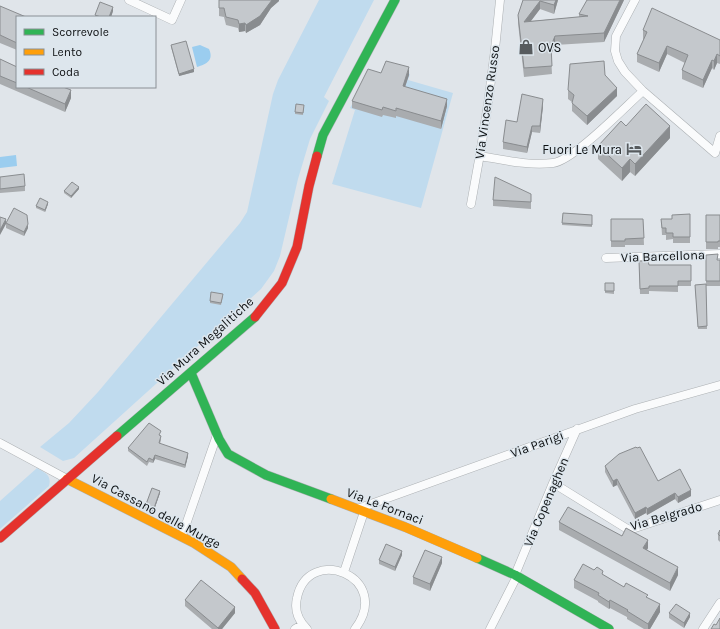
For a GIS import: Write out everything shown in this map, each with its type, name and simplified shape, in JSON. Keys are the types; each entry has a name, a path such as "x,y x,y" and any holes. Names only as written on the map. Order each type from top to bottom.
{"street":[{"path":"129,0 172,20 181,0"},
{"name":"Via Mura Megalitiche","path":"0,538 255,317 282,283 297,247 309,186 323,135 395,0"},
{"name":"Via Vincenzo Russo","path":"471,204 480,156 494,62 500,0"},
{"path":"635,0 616,36 615,51 618,61 625,72 643,91 715,153 720,136"},
{"path":"480,156 527,164 555,163 576,152 643,91"},
{"name":"Via Barcellona","path":"606,258 720,254"},
{"name":"Via Le Fornaci","path":"191,373 217,435 228,454 266,475 405,527 516,576 609,629"},
{"name":"Via Parigi","path":"360,510 577,429 635,409 720,385"},
{"name":"Via Copenaghen","path":"490,629 516,576 553,483 577,429"},
{"path":"182,536 217,435"},
{"name":"Via Cassano delle Murge","path":"0,443 67,479 182,536 231,567 255,592 276,629"},
{"name":"Via Belgrado","path":"553,483 629,530 720,500"},
{"path":"344,572 360,510"},
{"path":"295,629 304,627 297,614 296,603 298,592 304,582 312,575 322,570 333,570 344,572 353,578 360,587 364,597 365,609 361,620 355,629"},
{"path":"703,629 720,603"}],"shaded area":[{"path":"319,0 374,0 324,97 329,101 310,139 298,179 280,256 274,271 261,289 74,458 63,461 40,447 69,423 98,392 240,223 247,212 273,94 278,80"},
{"path":"386,68 410,74 408,80 453,93 421,208 332,184 355,110 350,108 368,76 380,79"},
{"path":"37,468 49,477 49,486 0,529 0,501"}],"water":[{"path":"200,45 209,49 211,56 207,63 197,67 192,47"},
{"path":"16,155 17,166 0,168 0,157"}],"building":[{"path":"219,0 272,0 260,16 246,25 245,23 239,24 238,20 226,17 224,8 219,8"},
{"path":"523,0 556,0 554,5 540,1 524,22 588,16 579,14 587,0 620,0 604,33 555,36 551,46 552,66 524,68 518,15"},
{"path":"100,2 113,7 109,16 95,15"},
{"path":"0,6 24,16 16,16 16,43 0,35"},
{"path":"652,8 720,40 720,56 717,54 714,61 712,60 703,80 682,70 688,55 667,46 659,63 637,54 647,32 643,30"},
{"path":"186,41 194,69 179,74 171,45"},
{"path":"0,59 16,67 16,83 0,76"},
{"path":"386,61 409,67 403,86 447,99 441,121 396,108 396,111 383,107 382,110 352,101 368,69 381,73"},
{"path":"604,61 605,75 617,88 587,116 572,103 574,95 568,90 570,64"},
{"path":"28,88 66,88 71,90 65,104"},
{"path":"522,94 543,99 540,126 532,126 527,147 503,142 506,120 517,122"},
{"path":"296,104 304,105 303,113 295,112"},
{"name":"Fuori Le Mura","path":"646,104 670,126 635,164 630,159 622,168 598,146 621,121 626,126"},
{"path":"24,174 25,186 0,189 0,177"},
{"path":"495,177 531,194 531,202 493,200"},
{"path":"72,182 79,187 71,196 64,191"},
{"path":"40,198 48,202 45,210 36,206"},
{"path":"14,208 27,215 28,224 24,232 6,223"},
{"path":"563,213 592,215 592,225 562,223"},
{"path":"690,214 690,237 673,237 673,233 666,233 666,228 662,228 661,219 672,219 672,215"},
{"path":"706,215 720,215 720,241 718,242 706,242"},
{"path":"0,217 6,219 0,230"},
{"path":"611,219 643,219 644,238 625,239 625,241 611,241"},
{"path":"718,254 717,260 720,260 720,281 706,281 706,255"},
{"path":"639,261 648,261 649,265 691,265 691,281 678,281 678,286 649,286 649,288 640,289"},
{"path":"605,283 614,283 614,291 605,291"},
{"path":"706,284 707,326 698,327 695,285"},
{"path":"211,292 223,294 221,303 210,301"},
{"path":"149,423 161,431 159,435 161,436 159,443 188,453 185,465 155,455 153,460 149,458 147,462 128,448"},
{"path":"636,447 640,447 658,481 680,469 691,490 678,497 675,493 647,509 646,507 635,513 617,479 613,481 605,466 619,454"},
{"path":"152,488 160,491 153,511 145,507"},
{"path":"568,507 622,536 626,528 648,540 643,548 678,567 670,583 559,522"},
{"path":"386,544 402,551 395,567 379,560"},
{"path":"425,550 442,557 430,584 413,577"},
{"path":"583,564 594,570 597,567 603,571 602,574 624,587 626,583 648,595 646,597 660,604 648,624 627,611 628,610 610,600 609,602 598,595 599,593 574,580"},
{"path":"201,580 235,607 218,628 185,600"},
{"path":"676,604 690,613 684,623 669,613"},
{"path":"720,618 720,629 711,629 714,624 716,625"}],"traffic: fast":[{"path":"317,156 323,135 395,0"},
{"path":"117,436 255,317"},
{"path":"191,373 219,439 228,454 266,475 331,499"},
{"path":"477,558 515,575 609,629"}],"traffic: slow":[{"path":"67,479 194,543 231,567 242,579"},
{"path":"331,499 405,527 477,558"}],"traffic: jam":[{"path":"255,317 282,283 297,247 309,186 317,156"},
{"path":"0,538 117,436"},
{"path":"242,579 255,593 275,629"}],"place":[{"name":"OVS","path":"526,47"},
{"name":"Fuori Le Mura","path":"634,149"}]}
